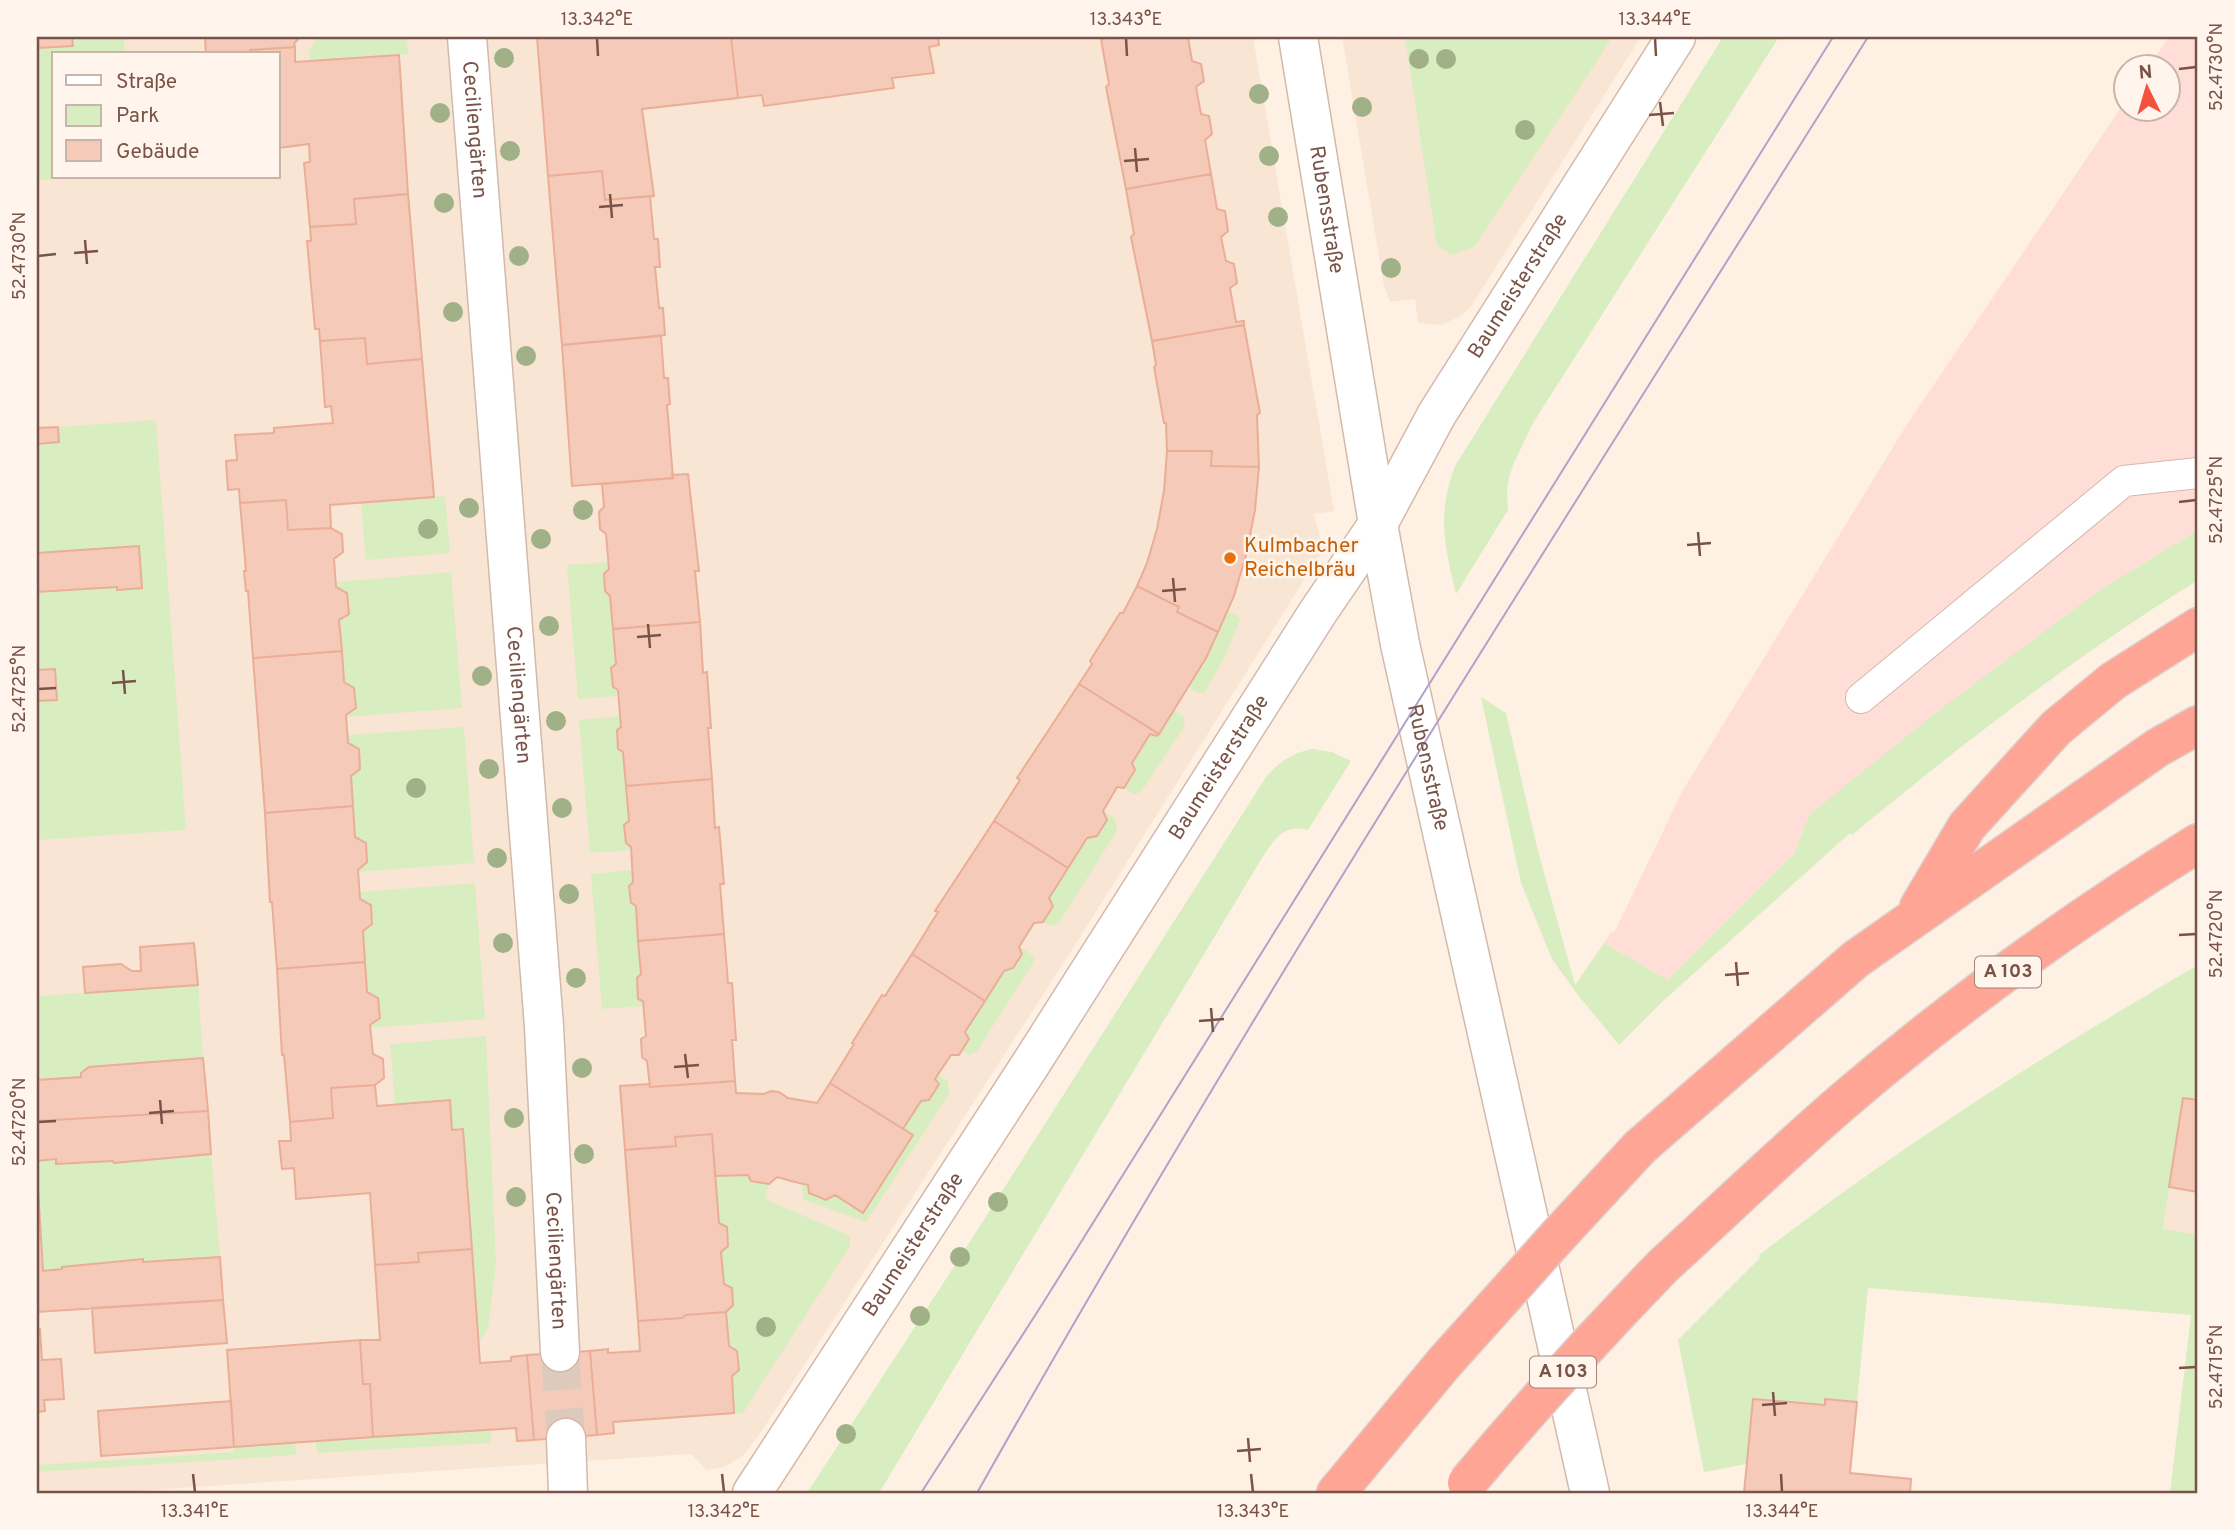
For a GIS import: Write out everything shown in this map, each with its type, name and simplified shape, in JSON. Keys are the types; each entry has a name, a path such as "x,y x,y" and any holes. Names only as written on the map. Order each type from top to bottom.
{"highway":[{"path":"1912,918 1967,826 2056,728 2113,681 2198,627"},
{"path":"1336,1493 1444,1363 1640,1147 1856,959 2157,748 2198,725"},
{"name":"A 103","path":"1463,1488 1527,1411 1663,1266 1847,1098 1955,1010 2053,939 2191,850"}],"street":[{"name":"Ceciliengärten","path":"467,37 543,1013 560,1352"},
{"name":"Rubensstraße","path":"1298,37 1378,524 1403,657 1590,1493"},
{"name":"Baumeisterstraße","path":"752,1493 1032,1062 1318,612 1378,524 1437,414 1675,37"},
{"path":"566,1438 568,1493"}],"lane":[{"path":"1861,698 2124,481 2198,473"}],"shaded area":[{"path":"37,37 1253,37 1334,511 1314,514 1323,550 1077,942 745,1454 725,1467 707,1470 691,1454 105,1493 37,1493"},
{"path":"1342,37 1641,37 1472,305 1461,316 1441,325 1418,323 1415,299 1390,302 1384,286"},
{"path":"2169,37 2198,37 2198,530 2100,590 1809,815 1794,854 1668,980 1604,943 1611,932 1614,933 1683,790 1906,426 2112,121 2182,122 2182,52 2159,52"},
{"path":"2198,1080 2198,1235 2163,1230 2183,1098"}],"green space":[{"path":"72,37 124,37 125,52 52,52 52,178 64,178 37,180 37,48 73,46"},
{"path":"319,37 406,37 409,54 310,62 309,50"},
{"path":"1405,37 1604,37 1610,41 1475,246 1453,255 1437,246"},
{"path":"1723,37 1779,37 1533,423 1509,478 1508,510 1456,594 1444,530 1446,500 1455,466"},
{"path":"156,420 186,830 37,840 37,701 56,700 55,669 37,670 37,592 142,588 139,546 37,553 37,444 59,442 58,427"},
{"path":"445,496 450,553 366,560 361,503"},
{"path":"2198,530 2198,580 2064,670 1978,734 1852,835 1850,833 1663,1001 1619,1045 1552,959 1521,883 1481,697 1506,713 1537,847 1575,985 1604,943 1668,980 1794,854 1809,815 1938,711 2100,590"},
{"path":"608,562 609,569 604,574 610,596 619,696 578,699 567,565"},
{"path":"451,572 462,708 346,717 356,708 354,688 344,682 339,620 348,613 347,593 336,587 336,582"},
{"path":"1227,611 1240,620 1224,659 1204,693 1196,692 1188,687 1206,658"},
{"path":"1174,710 1183,716 1185,726 1141,792 1134,794 1124,788 1135,770 1132,763 1150,734 1159,734"},
{"path":"620,716 618,748 623,752 629,821 624,825 626,843 631,850 590,853 579,720"},
{"path":"464,727 474,863 358,872 367,862 366,843 355,837 351,776 360,769 359,749 348,743 348,735"},
{"path":"1312,749 1332,752 1351,761 1308,830 1299,828 1286,831 1275,839 1262,858 879,1493 807,1493 1266,777 1286,759"},
{"path":"1103,811 1115,818 1117,831 1060,921 1054,926 1043,922 1052,906 1049,898"},
{"path":"632,870 633,882 629,887 631,903 636,906 641,974 637,978 638,999 643,1001 643,1006 602,1009 591,874"},
{"path":"475,883 485,1019 370,1028 370,1025 380,1018 378,998 367,992 363,931 372,924 371,906 360,899 360,892"},
{"path":"1019,947 1034,957 1033,963 977,1051 970,1055 961,1050 969,1039 965,1032 1004,971 1013,968 1022,954"},
{"path":"2198,965 2198,1100 2183,1098 2163,1229 2198,1235 2198,1493 2170,1493 2191,1315 1868,1288 1857,1402 1826,1399 1825,1405 1753,1399 1747,1464 1704,1472 1678,1340 1760,1258 1759,1255 1919,1139 2085,1032"},
{"path":"198,985 203,1058 89,1067 81,1073 81,1077 37,1080 37,996"},
{"path":"486,1036 496,1264 488,1328 478,1343 463,1129 452,1130 450,1100 395,1104 390,1044"},
{"path":"938,1075 948,1081 949,1094 866,1222 804,1200 801,1183 808,1185 810,1193 826,1200 835,1195 864,1213 912,1136 903,1129 921,1101 929,1100 939,1085 935,1079"},
{"path":"211,1154 220,1257 143,1262 143,1259 43,1271 37,1161 56,1159 56,1164 114,1163"},
{"path":"748,1175 751,1181 769,1184 765,1199 848,1235 850,1246 743,1413 734,1413 732,1376 739,1369 737,1351 729,1346 726,1312 733,1305 732,1288 724,1284 721,1252 728,1246 727,1227 719,1223 715,1176"},
{"path":"492,1430 490,1443 317,1453 316,1441"},
{"path":"295,1442 296,1455 37,1472 37,1465 234,1452 234,1447"}],"building":[{"path":"37,37 72,37 73,46 37,48"},
{"path":"205,37 299,37 295,47 250,52 206,52"},
{"path":"537,37 731,37 738,98 642,109 654,196 605,200 602,171 548,176"},
{"path":"731,37 938,37 939,45 929,47 934,73 892,78 894,88 764,106 762,95 738,98"},
{"path":"1188,37 1192,61 1201,64 1204,81 1196,87 1201,114 1209,116 1212,134 1205,140 1211,174 1126,189 1106,87 1109,84 1101,39"},
{"path":"295,47 295,62 399,55 408,194 354,199 356,224 310,227 304,163 310,162 309,144 280,148 280,52 250,50"},
{"path":"602,171 605,200 650,196 654,239 658,239 660,267 655,267 665,335 562,345 548,176"},
{"path":"1211,174 1217,209 1225,211 1228,231 1221,237 1226,261 1234,264 1237,283 1230,288 1236,322 1244,321 1244,325 1152,341 1131,237 1134,234 1126,189"},
{"path":"408,194 422,359 367,364 365,338 320,341 319,329 315,329 307,241 311,241 310,227 356,224 354,199"},
{"path":"1244,325 1260,413 1257,415 1259,467 1211,466 1212,451 1167,451 1166,423 1154,367 1156,365 1152,341"},
{"path":"661,336 664,378 668,378 670,404 667,405 673,478 572,486 562,345"},
{"path":"365,338 367,364 422,359 434,497 330,505 331,528 288,530 286,500 240,503 239,489 228,490 226,461 237,460 235,435 274,433 274,428 333,423 331,406 325,407 320,341"},
{"path":"58,427 59,442 37,444 37,428"},
{"path":"1167,451 1212,451 1211,466 1259,467 1255,510 1246,555 1234,596 1218,632 1177,612 1179,607 1137,586 1157,529 1164,491"},
{"path":"688,474 699,571 695,571 700,622 613,629 610,596 605,591 604,574 609,569 606,534 600,529 599,512 604,507 602,484 673,478 672,475"},
{"path":"286,500 288,530 331,528 342,534 343,552 334,559 336,587 347,593 349,614 339,620 342,651 253,658 240,503"},
{"path":"139,546 142,588 37,592 37,553"},
{"path":"1137,586 1179,607 1177,612 1218,632 1206,658 1159,734 1079,684 1092,664 1090,661 1120,613 1123,613"},
{"path":"700,622 703,673 707,672 712,779 626,786 623,752 618,749 617,730 621,727 618,690 613,687 611,668 616,664 613,629"},
{"path":"342,651 344,682 354,688 356,708 346,715 348,743 359,749 360,769 351,776 353,806 265,813 253,658"},
{"path":"55,669 57,700 37,701 37,670"},
{"path":"1079,684 1159,734 1150,734 1132,763 1135,770 1124,788 1117,787 1103,811 1107,820 1097,836 1087,838 1068,868 994,821 1020,780 1017,778"},
{"path":"712,779 715,828 719,827 724,884 720,884 724,934 638,941 636,906 631,903 629,886 633,882 631,847 626,843 624,825 629,821 626,786"},
{"path":"353,806 355,837 366,843 367,862 358,870 360,899 371,905 372,924 363,931 365,962 277,969 265,813"},
{"path":"994,821 1068,868 1049,898 1053,906 1043,922 1034,923 1019,947 1022,954 1013,968 1004,971 985,1001 912,954 938,912 935,911"},
{"path":"724,934 728,983 732,983 736,1040 732,1040 735,1081 650,1087 647,1061 642,1057 641,1039 646,1036 643,1001 638,999 637,978 641,974 638,941"},
{"path":"194,943 198,985 85,993 83,967 121,964 132,971 141,971 140,947"},
{"path":"912,954 985,1001 965,1032 969,1039 959,1055 951,1055 935,1079 939,1084 929,1100 921,1101 903,1129 830,1083 882,995 885,996"},
{"path":"365,962 367,992 378,998 380,1018 370,1025 373,1054 383,1059 384,1078 375,1085 331,1088 333,1118 290,1122 282,1055 277,969"},
{"path":"203,1058 208,1111 37,1121 37,1080 81,1077 81,1073 89,1067"},
{"path":"735,1081 736,1093 764,1094 771,1091 779,1092 788,1098 817,1103 830,1083 913,1135 863,1213 835,1195 826,1200 809,1193 808,1185 777,1177 769,1184 751,1181 748,1175 715,1176 712,1134 675,1137 676,1146 625,1150 620,1086 649,1084 650,1087"},
{"path":"375,1085 377,1106 450,1100 452,1130 463,1129 472,1249 418,1253 419,1262 375,1265 370,1193 296,1199 294,1168 282,1169 279,1141 291,1141 290,1122 333,1118 331,1088"},
{"path":"2183,1098 2198,1100 2198,1192 2169,1187"},
{"path":"208,1111 211,1154 114,1163 56,1164 56,1159 37,1161 37,1121"},
{"path":"712,1134 719,1223 727,1227 728,1246 721,1252 724,1284 732,1288 733,1305 726,1312 638,1321 625,1150 676,1146 675,1137"},
{"path":"37,1172 43,1271 143,1259 143,1262 220,1257 223,1300 37,1312"},
{"path":"472,1249 480,1363 511,1361 511,1357 527,1355 534,1440 517,1441 516,1428 373,1437 370,1384 363,1384 360,1340 380,1340 375,1265 419,1262 418,1253"},
{"path":"223,1300 227,1343 95,1353 92,1308"},
{"path":"726,1312 729,1346 737,1351 739,1370 732,1376 734,1413 613,1422 614,1433 597,1435 590,1351 640,1351 638,1321"},
{"path":"40,1329 42,1360 61,1359 64,1399 44,1400 45,1411 37,1412 37,1330"},
{"path":"360,1340 363,1384 370,1384 373,1437 234,1447 227,1350"},
{"path":"590,1351 597,1435 534,1440 527,1355"},
{"path":"1753,1399 1825,1405 1825,1399 1857,1402 1850,1473 1911,1479 1910,1493 1744,1493"},
{"path":"231,1401 234,1447 101,1456 98,1411"}],"tunnel":[{"path":"560,1352 566,1438"}],"tram line":[{"path":"921,1493 1043,1303 1833,37"},
{"path":"977,1493 1191,1124 1302,941 1868,37"}],"place":[{"name":"Kulmbacher Reichelbräu","path":"1230,558"}]}
